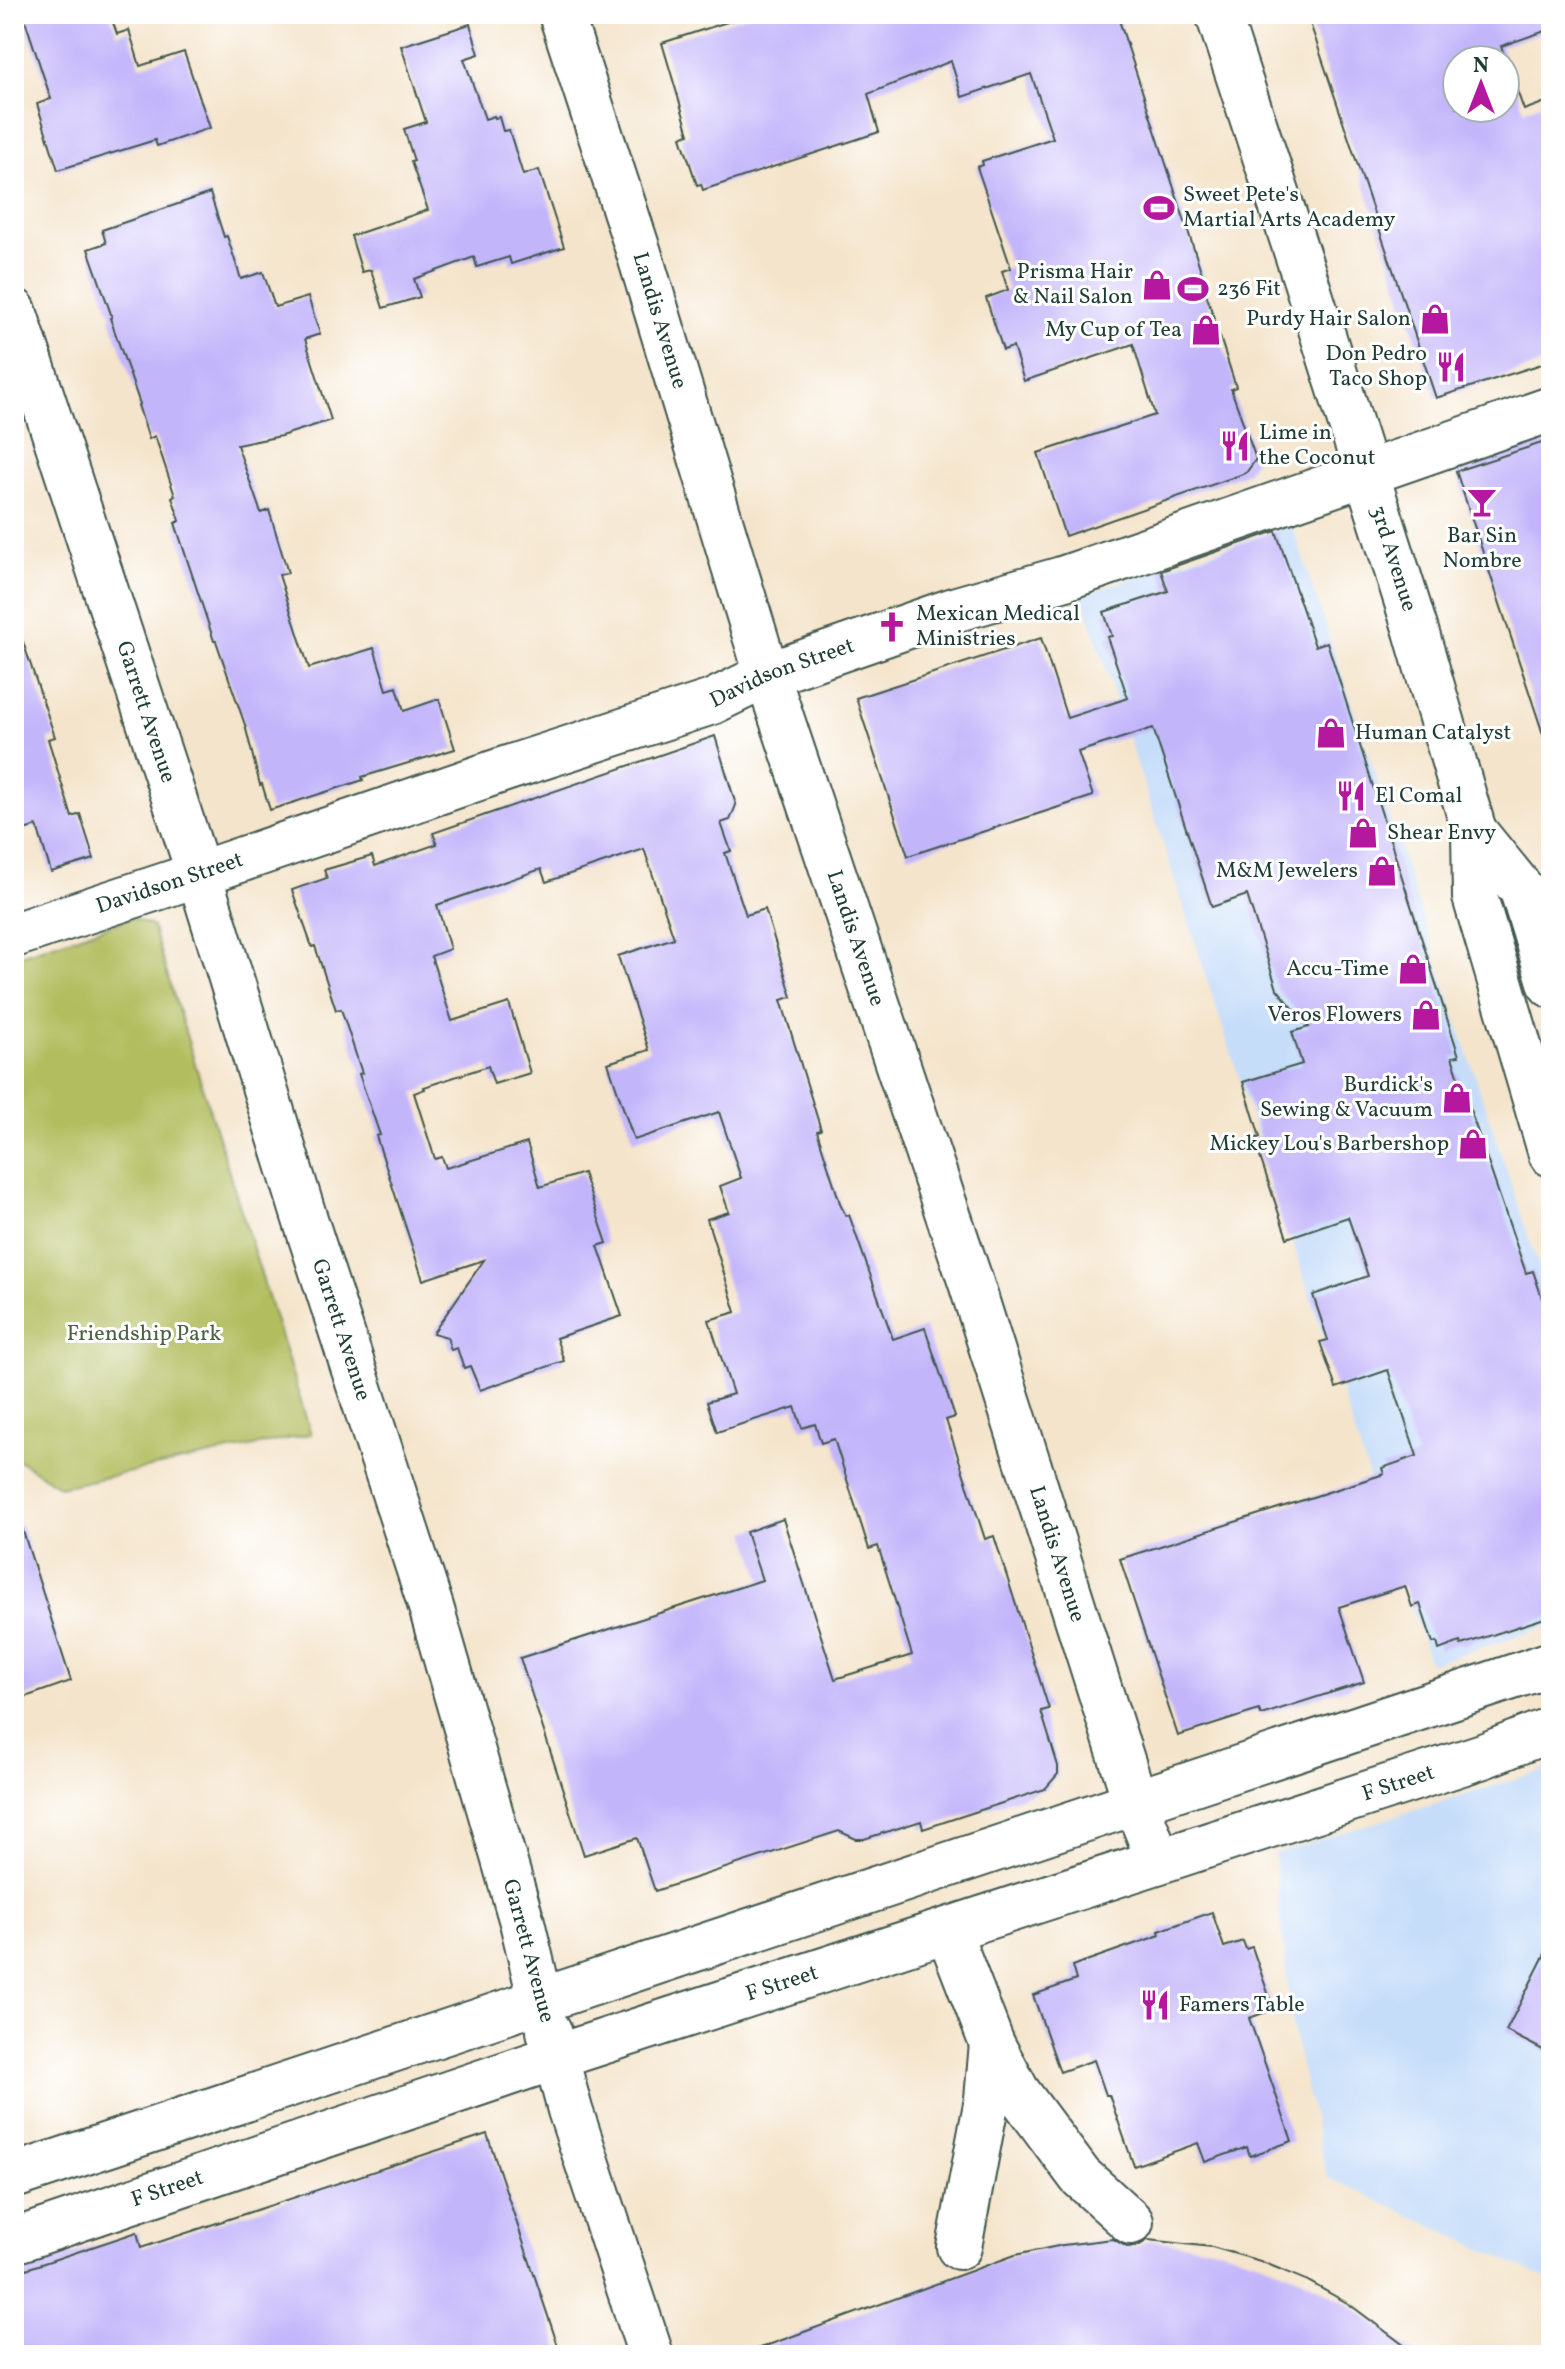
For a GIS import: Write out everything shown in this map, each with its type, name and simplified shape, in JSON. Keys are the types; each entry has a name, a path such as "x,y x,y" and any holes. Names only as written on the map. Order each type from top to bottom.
{"street":[{"name":"Landis Avenue","path":"561,14 639,253 767,675 971,1283 1135,1801 1159,1861"},
{"name":"3rd Avenue","path":"1218,14 1416,631 1474,831 1475,897 1551,1154"},
{"name":"Garrett Avenue","path":"14,311 199,874 304,1216 431,1607 522,1922 570,2110 651,2355"},
{"name":"Davidson Street","path":"14,935 712,702 767,675 957,609 1062,579 1551,409"},
{"name":"3rd Avenue","path":"1474,831 1522,890 1551,985"},
{"path":"14,2176 1551,1664"},
{"name":"F Street","path":"14,2241 556,2057 1483,1756 1551,1729"},
{"path":"948,1930 992,2044 1017,2091 1080,2176 1131,2222"},
{"path":"959,2247 987,2099 992,2044"}],"shaded area":[{"path":"1292,525 1551,1304 1551,1625 1430,1664 1082,595"},
{"path":"1551,1768 1551,2281 1327,2177 1292,2026 1274,1854"}],"green space":[{"name":"Friendship Park","path":"132,918 152,926 311,1434 60,1487 14,1457 14,957"}],"building":[{"path":"23,14 110,14 117,34 129,30 140,66 184,52 210,128 157,146 155,140 58,170 37,104 51,99"},
{"path":"752,14 1117,14 1236,387 1231,389 1256,459 1246,473 1065,536 1038,453 1155,415 1133,344 1024,381 1013,347 1003,350 986,298 1008,290 1002,271 1011,268 977,167 983,165 982,161 1053,138 1031,74 962,97 951,61 868,94 879,132 703,190 701,184 697,185 681,137 689,134 662,43"},
{"path":"1307,14 1551,14 1551,29 1507,44 1441,44 1441,124 1521,124 1521,102 1524,110 1551,100 1551,361 1436,398"},
{"path":"470,24 479,54 464,59 485,119 499,117 503,131 509,130 523,175 539,170 564,247 511,264 509,257 477,267 474,257 414,279 420,297 383,308 371,270 362,272 351,236 428,210 411,162 414,161 404,129 426,122 401,46"},
{"path":"210,193 241,279 263,272 275,307 308,297 320,334 305,339 331,420 281,436 237,445 261,513 269,510 288,573 279,575 309,668 374,648 387,690 397,687 404,711 439,699 455,749 362,777 363,780 270,810 260,785 245,725 175,523 180,521 172,497 175,496 155,436 149,439 88,249 106,243 102,230"},
{"path":"1551,440 1551,739 1545,740 1456,471"},
{"path":"1276,531 1315,646 1327,642 1459,1056 1452,1057 1526,1273 1533,1271 1551,1325 1551,1616 1439,1650 1437,1642 1433,1643 1420,1604 1412,1607 1405,1586 1339,1607 1364,1682 1261,1715 1259,1710 1178,1736 1120,1559 1384,1474 1382,1468 1417,1456 1388,1370 1336,1388 1320,1342 1328,1340 1313,1295 1368,1276 1348,1217 1287,1238 1254,1139 1260,1137 1243,1082 1302,1064 1292,1032 1309,1027 1277,989 1247,895 1212,907 1153,728 1078,752 1093,796 908,856 856,698 1041,638 1067,718 1128,698 1107,637 1112,636 1104,612 1168,591 1161,571"},
{"path":"20,633 55,737 48,739 72,817 80,814 94,859 51,872 37,826 14,833 14,634"},
{"path":"715,736 736,805 730,820 721,823 731,851 725,853 746,915 765,909 792,997 781,1000 841,1206 846,1216 849,1215 893,1339 925,1328 955,1417 946,1420 985,1539 994,1536 1049,1709 1041,1711 1058,1774 1045,1789 923,1829 921,1821 864,1839 856,1839 839,1831 655,1891 637,1838 584,1855 520,1658 762,1580 746,1532 783,1519 835,1679 912,1655 878,1546 869,1549 834,1439 821,1443 815,1424 802,1428 795,1407 717,1432 707,1402 733,1394 709,1320 736,1312 707,1219 729,1212 720,1186 741,1178 719,1112 634,1140 608,1063 649,1050 618,956 674,938 644,849 546,882 541,869 437,905 450,949 431,956 452,1021 509,1003 530,1073 494,1084 488,1066 414,1093 435,1159 442,1157 446,1168 527,1143 540,1187 583,1173 607,1243 598,1246 622,1316 556,1338 564,1361 480,1390 470,1366 464,1368 457,1348 451,1350 447,1337 433,1333 484,1260 423,1280 376,1136 380,1135 341,1009 336,1010 292,890 327,878 324,870 372,856 375,866 437,844 433,833"},
{"path":"21,1525 71,1681 14,1701 14,1526"},
{"path":"1212,1912 1224,1947 1243,1941 1246,1949 1252,1947 1270,1999 1263,2002 1266,2012 1249,2018 1292,2141 1250,2156 1247,2147 1205,2162 1198,2143 1134,2166 1094,2060 1060,2072 1033,1995 1076,1980 1072,1966 1160,1935 1159,1931"},
{"path":"1551,1942 1551,2054 1506,2031"},
{"path":"487,2134 561,2355 14,2355 14,2273 137,2232 141,2248"},
{"path":"1113,2239 1127,2247 1138,2246 1148,2240 1212,2247 1260,2261 1306,2280 1349,2304 1417,2355 753,2355 752,2351 1015,2255"}],"place":[{"name":"Sweet Pete's Martial Arts Academy","path":"1159,208"},
{"name":"Prisma Hair & Nail Salon","path":"1157,285"},
{"name":"236 Fit","path":"1193,289"},
{"name":"Purdy Hair Salon","path":"1435,319"},
{"name":"My Cup of Tea","path":"1206,330"},
{"name":"Don Pedro Taco Shop","path":"1451,367"},
{"name":"Lime in the Coconut","path":"1235,446"},
{"name":"Bar Sin Nombre","path":"1482,502"},
{"name":"Mexican Medical Ministries","path":"892,627"},
{"name":"Human Catalyst","path":"1331,733"},
{"name":"El Comal","path":"1351,796"},
{"name":"Shear Envy","path":"1363,833"},
{"name":"M&M Jewelers","path":"1382,871"},
{"name":"Accu-Time","path":"1413,969"},
{"name":"Veros Flowers","path":"1426,1015"},
{"name":"Burdick's Sewing & Vacuum","path":"1457,1098"},
{"name":"Mickey Lou's Barbershop","path":"1473,1144"},
{"name":"Famers Table","path":"1155,2005"}]}
